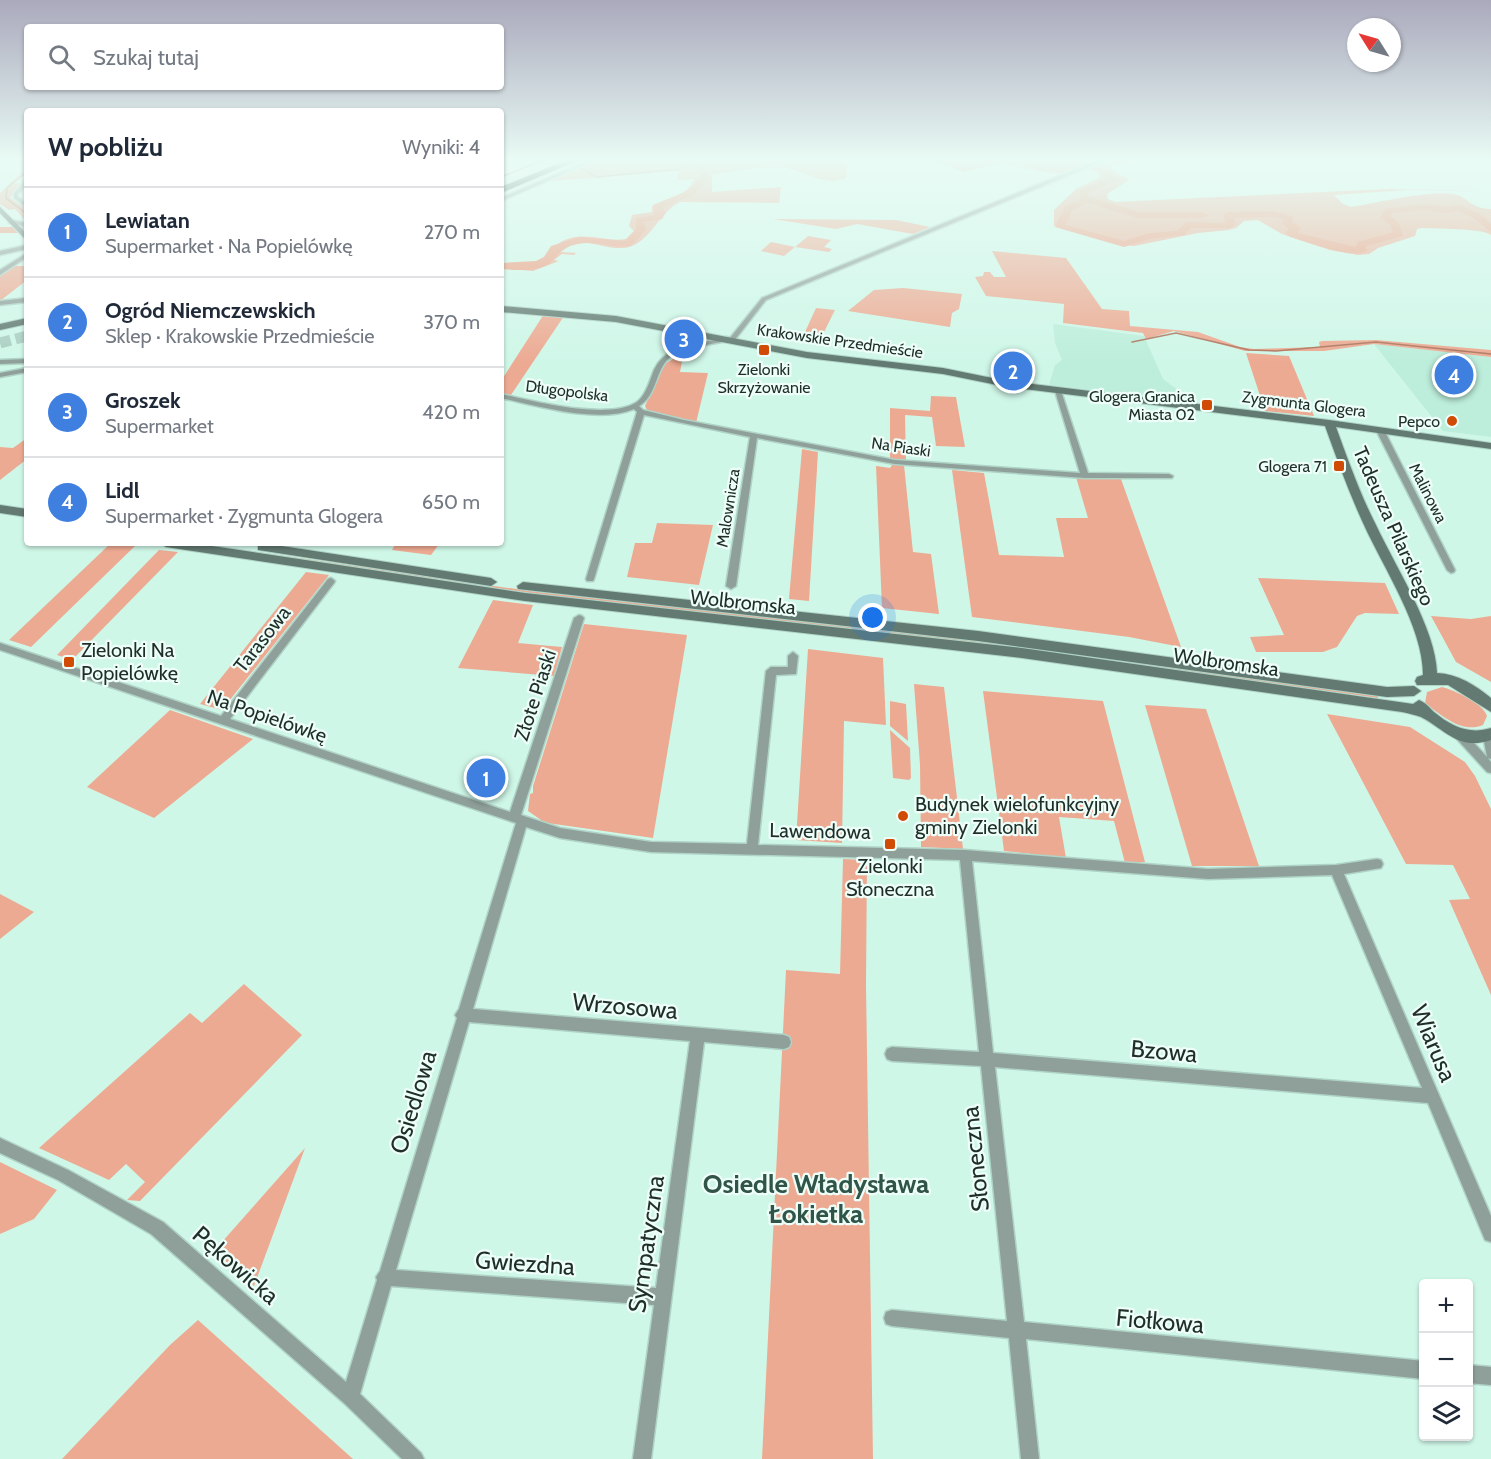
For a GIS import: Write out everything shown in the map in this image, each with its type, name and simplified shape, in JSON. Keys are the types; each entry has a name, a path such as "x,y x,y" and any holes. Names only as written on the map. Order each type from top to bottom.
{"main road":[{"name":"Krakowskie Przedmieście","path":"504,309 579,314 707,339 730,339 807,355 943,371 1007,384 1058,391 1175,404"},
{"path":"0,327 24,322"},
{"name":"Zygmunta Glogera","path":"1175,404 1491,444"},
{"name":"Tadeusza Pilarskiego","path":"1329,423 1368,523 1425,644 1431,678"},
{"path":"0,509 24,513"},
{"path":"0,519 24,522"},
{"name":"Wolbromska","path":"186,546 525,597 957,645 1313,688"},
{"name":"Wolbromska","path":"256,546 516,585 978,636 1313,688"},
{"name":"Tadeusza Pilarskiego","path":"1425,644 1456,682"},
{"path":"1425,713 1414,692 1417,684 1431,678 1456,682 1489,703"},
{"path":"1313,688 1414,692"},
{"path":"1313,688 1402,706 1425,713 1456,732 1473,737 1490,735"}],"street":[{"path":"730,339 764,299 939,227"},
{"path":"0,253 24,248"},
{"path":"0,273 24,257"},
{"path":"0,303 24,300"},
{"name":"Długopolska","path":"504,396 593,411 638,409 664,359 707,339"},
{"path":"0,362 24,361"},
{"path":"0,375 24,371"},
{"path":"1058,391 1085,476"},
{"path":"590,579 638,409"},
{"name":"Na Piaski","path":"638,409 846,454 924,466 1085,476 1169,476"},
{"name":"Malinowa","path":"1380,430 1451,570"},
{"name":"Malownicza","path":"731,586 754,435"},
{"name":"Tarasowa","path":"223,720 331,581"},
{"name":"Złote Piaski","path":"518,820 579,618"},
{"name":"Na Popielówkę","path":"0,646 518,820"},
{"path":"752,849 771,671 793,671 794,656"},
{"path":"1456,732 1491,769"},
{"path":"1490,735 1491,755"},
{"name":"Lawendowa","path":"518,820 560,833 651,847 965,855 1208,874 1336,870 1377,864"},
{"name":"Osiedlowa","path":"350,1397 518,820"},
{"name":"Słoneczna","path":"965,855 1030,1459"},
{"name":"Wiarusa","path":"1336,870 1491,1234"},
{"name":"Wrzosowa","path":"462,1015 784,1042"},
{"name":"Sympatyczna","path":"642,1459 698,1035"},
{"name":"Bzowa","path":"892,1054 987,1059 1433,1096"},
{"name":"Pękowicka","path":"0,1145 63,1175 157,1228 350,1397 415,1459"},
{"name":"Gwiezdna","path":"384,1277 663,1297"},
{"name":"Fiołkowa","path":"892,1318 1419,1370"},
{"path":"1473,1374 1491,1376"}],"shaded area":[{"path":"630,227 654,227 640,242 632,246 617,248 575,242 561,252 576,253 574,255 562,254 554,260 559,261 533,271 504,268 504,263 524,265 538,262 564,240 585,236 626,239 634,231"},
{"path":"874,227 930,227 913,234"},
{"path":"1058,227 1237,227 1134,246 1115,244"},
{"path":"1270,227 1491,227 1491,235 1469,230 1421,228 1417,229 1415,236 1378,248 1369,254 1358,255 1330,250 1282,234"},
{"path":"808,236 831,240 824,247 832,249 829,252 795,247"},
{"path":"771,242 795,247 784,256 761,251"},
{"path":"992,251 1066,258 1102,309 1129,311 1130,326 1198,332 1240,347 1254,349 1320,347 1319,342 1322,341 1376,340 1491,350 1491,357 1374,344 1324,351 1245,351 1174,331 1146,339 1143,333 1063,323 1064,304 986,296 975,277 983,276 984,272 990,272 994,277 1006,277"},
{"path":"13,266 24,266 24,282 0,301 0,275"},
{"path":"903,288 962,294 959,309 952,313 950,327 848,311 874,290"},
{"path":"816,308 835,310 823,334 805,332"},
{"path":"544,314 564,316 511,395 504,394 504,376"},
{"path":"1053,324 1144,336 1163,379 1195,402 1049,385 1055,365 1062,360 1055,343"},
{"path":"1374,344 1491,357 1491,437 1443,431"},
{"path":"684,352 680,372 708,373 696,423 647,410 645,406 665,364"},
{"path":"1246,353 1289,356 1314,416 1265,411"},
{"path":"931,396 956,397 965,447 936,446 932,417 905,415 906,462 890,460 890,408 930,411"},
{"path":"24,440 24,461 0,480 0,447 13,448"},
{"path":"802,449 818,452 809,601 789,599"},
{"path":"892,465 904,465 913,552 931,554 939,614 882,608 876,466 890,468"},
{"path":"952,470 984,473 999,555 1064,557 1056,518 1088,518 1076,477 1121,479 1181,647 1129,637 972,617"},
{"path":"657,523 713,525 699,585 627,577 635,543 652,543"},
{"path":"108,546 135,546 31,647 9,640"},
{"path":"215,546 537,592 966,639 1378,695 1378,698 953,640 536,594"},
{"path":"394,546 438,546 431,555 392,550"},
{"path":"159,550 178,552 72,660 57,655"},
{"path":"306,572 329,575 222,710 200,704"},
{"path":"1258,578 1385,583 1399,614 1365,613 1357,616 1337,647 1323,652 1256,652 1250,637 1284,635"},
{"path":"493,600 533,605 518,643 562,647 554,676 458,668"},
{"path":"1431,616 1471,619 1491,616 1491,682 1456,662"},
{"path":"584,624 687,635 653,838 540,822 541,820 528,811 530,794 533,793 533,786"},
{"path":"808,649 883,658 886,725 844,721 842,843 796,840"},
{"path":"914,684 944,687 963,849 921,847 920,765"},
{"path":"1442,687 1461,694 1485,711 1487,716 1483,725 1467,727 1452,722 1425,703 1427,692"},
{"path":"983,691 1103,701 1145,862 1125,863 1114,821 1059,817 1066,858 1004,851"},
{"path":"890,701 906,704 908,741 890,726"},
{"path":"1145,705 1206,709 1259,866 1192,866"},
{"path":"170,710 253,739 154,818 87,787"},
{"path":"1327,714 1410,727 1465,762 1475,776 1491,809 1491,995 1449,900 1470,899 1453,865 1406,864"},
{"path":"890,730 910,748 911,778 909,780 893,778"},
{"path":"843,859 867,860 866,985 873,1459 762,1459 786,970 840,974"},
{"path":"0,894 34,912 0,939"},
{"path":"244,984 302,1035 140,1201 127,1200 145,1182 126,1164 109,1180 39,1148 190,1013 202,1023"},
{"path":"305,1148 254,1286 214,1251"},
{"path":"0,1162 57,1190 34,1219 0,1234"},
{"path":"198,1320 353,1459 62,1459 170,1345"}],"waterway":[{"path":"504,266 522,267 539,264 548,259 555,248 579,240 627,244 641,230 640,227"},
{"path":"1060,227 1124,244 1149,236 1174,235 1186,230 1186,227"},
{"path":"1294,227 1296,228 1290,233 1294,235 1343,249 1362,251 1360,248 1362,244 1399,234 1396,227"},
{"path":"0,230 24,230"},
{"path":"1132,342 1176,333 1249,350 1276,351 1376,342 1491,354"}],"tunnel":[{"path":"0,343 24,337"}],"place":[{"name":"Groszek","path":"684,339"},
{"name":"Zielonki Skrzyżowanie","path":"764,350"},
{"name":"Ogród Niemczewskich","path":"1013,371"},
{"name":"Lidl","path":"1454,375"},
{"name":"Glogera Granica Miasta 02","path":"1207,405"},
{"name":"Pepco","path":"1452,421"},
{"name":"Glogera 71","path":"1339,466"},
{"name":"Zielonki Na Popielówkę","path":"69,662"},
{"name":"Lewiatan","path":"486,778"},
{"name":"Budynek wielofunkcyjny gminy Zielonki","path":"903,816"},
{"name":"Zielonki Słoneczna","path":"890,844"}],"district":[{"name":"Osiedle Władysława Łokietka","path":"816,1199"}]}
